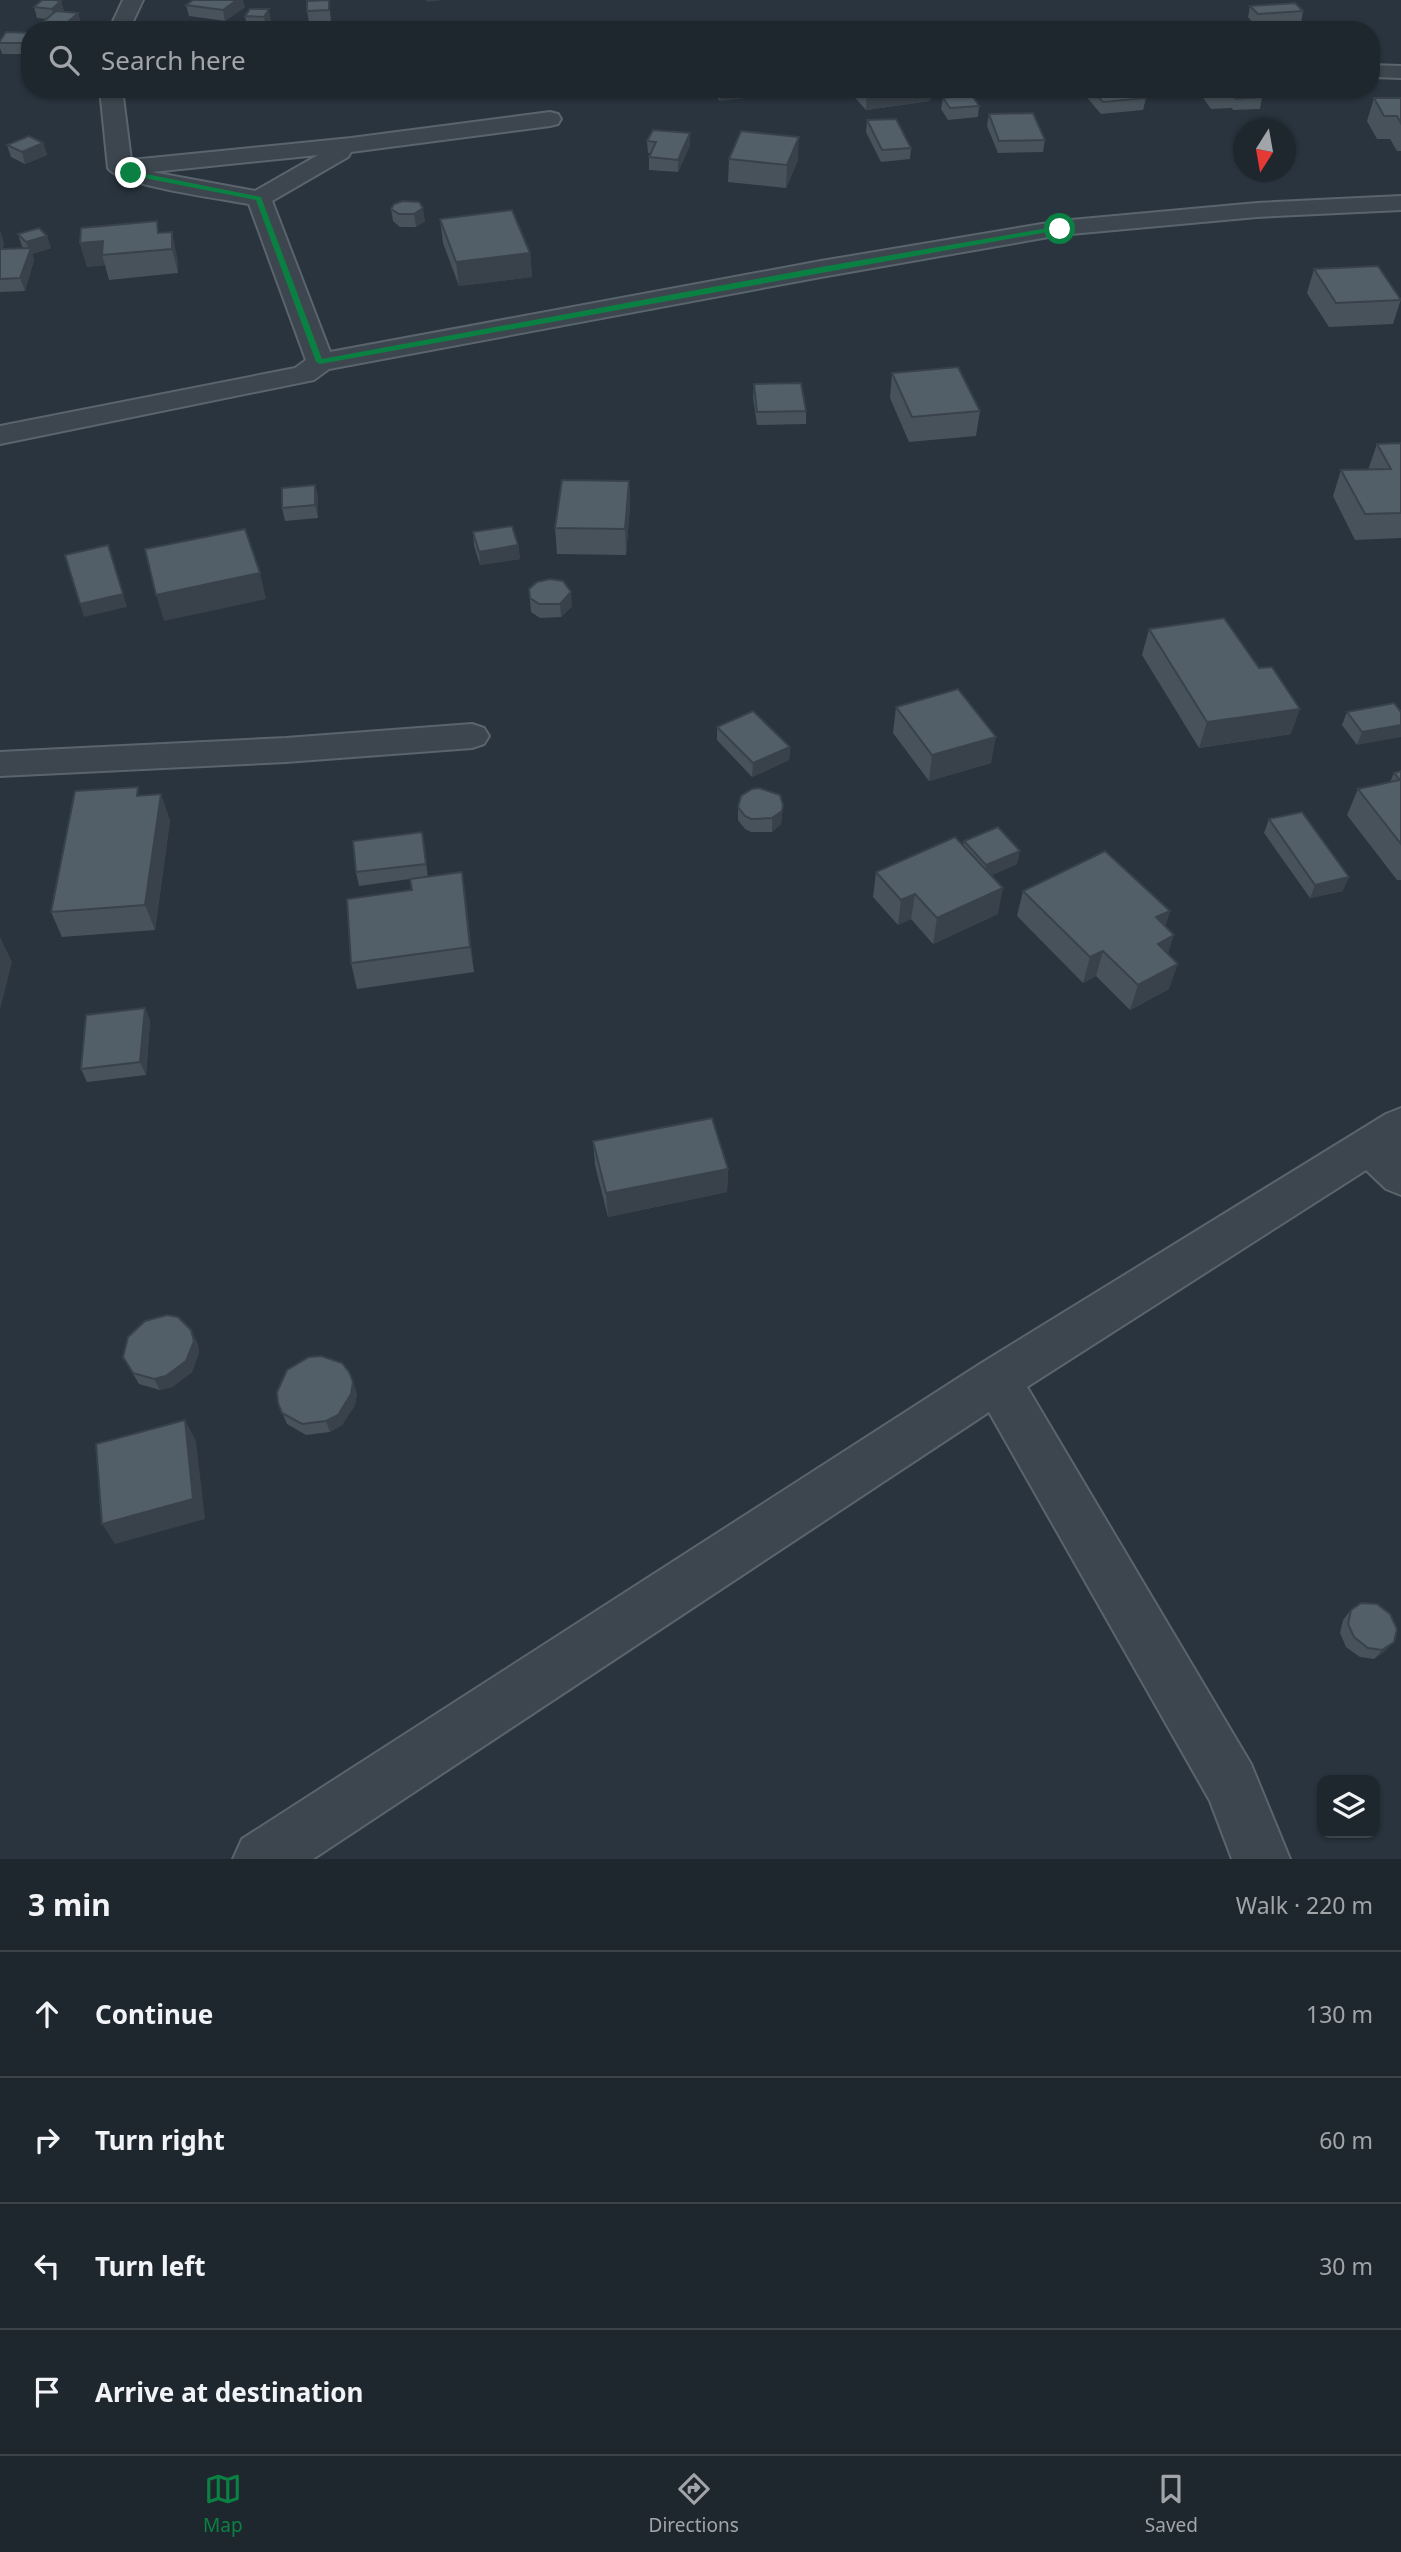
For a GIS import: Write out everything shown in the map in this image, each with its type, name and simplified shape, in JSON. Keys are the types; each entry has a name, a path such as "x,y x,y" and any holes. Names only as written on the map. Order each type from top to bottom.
{"street":[{"path":"124,21 134,0"},
{"path":"1380,71 1401,72"},
{"path":"112,98 120,167"},
{"path":"120,167 351,145 550,119"},
{"path":"120,167 138,176 258,199 351,145"},
{"path":"258,199 320,362"},
{"path":"0,435 304,374 320,362 821,269 1060,229 1257,210 1401,202"},
{"path":"0,764 286,750 472,736"},
{"path":"262,1859 997,1380 1391,1149"},
{"path":"997,1380 1231,1784 1261,1859"}],"building":[{"path":"42,0 61,1 52,9 34,7"},
{"path":"193,0 237,0 223,10 186,5"},
{"path":"329,0 329,10 307,11 307,1"},
{"path":"1295,3 1303,11 1258,14 1250,6"},
{"path":"250,9 269,9 264,17 245,16"},
{"path":"56,11 78,13 69,21 44,21"},
{"path":"6,32 21,33 21,43 0,41"},
{"path":"943,98 974,98 979,106 950,108"},
{"path":"1099,98 1146,98 1103,102"},
{"path":"1374,98 1401,98 1401,123 1397,116 1384,116"},
{"path":"1033,113 1045,140 999,141 989,114"},
{"path":"896,119 911,148 882,150 867,120"},
{"path":"653,130 690,133 678,160 649,157 656,142 647,141"},
{"path":"741,131 799,137 787,165 729,159"},
{"path":"29,136 43,143 22,152 7,145"},
{"path":"403,201 419,202 423,208 414,214 399,214 391,209 394,204"},
{"path":"512,210 530,253 456,262 440,219"},
{"path":"157,221 158,233 172,232 172,249 102,255 103,241 80,243 81,228"},
{"path":"39,228 47,236 26,242 18,234"},
{"path":"31,248 20,278 0,279 0,249"},
{"path":"1378,266 1401,300 1336,303 1314,269"},
{"path":"958,367 980,411 912,417 892,373"},
{"path":"801,383 806,411 757,412 754,384"},
{"path":"1401,443 1401,513 1365,514 1341,470 1391,469 1377,444"},
{"path":"562,480 629,481 625,529 555,528"},
{"path":"315,485 315,505 282,508 282,488"},
{"path":"512,526 518,545 479,552 473,532"},
{"path":"245,529 260,573 156,595 145,549"},
{"path":"108,545 123,594 80,604 65,555"},
{"path":"550,579 563,581 571,592 560,604 539,604 530,598 529,589 537,582"},
{"path":"1224,618 1259,668 1272,667 1300,709 1207,722 1149,629"},
{"path":"958,689 996,737 932,755 896,707"},
{"path":"1394,703 1401,712 1401,725 1362,732 1347,712"},
{"path":"753,711 790,747 753,763 717,727"},
{"path":"1401,771 1401,844 1358,789 1400,780 1394,773"},
{"path":"138,787 137,796 161,794 145,905 51,912 75,791"},
{"path":"759,788 780,795 782,811 772,818 751,819 738,807 741,796"},
{"path":"1302,812 1349,877 1315,885 1269,819"},
{"path":"998,827 1020,851 986,865 964,841"},
{"path":"422,832 426,864 356,872 353,841"},
{"path":"955,837 1003,888 937,918 915,894 901,900 876,872"},
{"path":"1105,851 1170,911 1156,917 1174,935 1158,944 1178,964 1138,985 1103,951 1090,957 1023,891"},
{"path":"462,872 470,947 351,963 347,899 412,890 410,879"},
{"path":"145,1008 140,1062 81,1069 86,1015"},
{"path":"712,1118 728,1169 606,1193 593,1141"},
{"path":"167,1315 178,1317 191,1330 194,1341 186,1361 166,1376 154,1379 133,1373 123,1357 128,1337 145,1321"},
{"path":"321,1356 342,1363 353,1382 351,1394 338,1415 326,1421 302,1424 282,1413 277,1392 287,1370 309,1357"},
{"path":"185,1420 193,1499 102,1524 96,1444"},
{"path":"1361,1603 1377,1604 1390,1614 1397,1629 1394,1642 1382,1650 1368,1648 1354,1637 1348,1624 1351,1610"}],"route":[{"path":"131,173 258,199 320,362 821,269 1060,229"}]}
